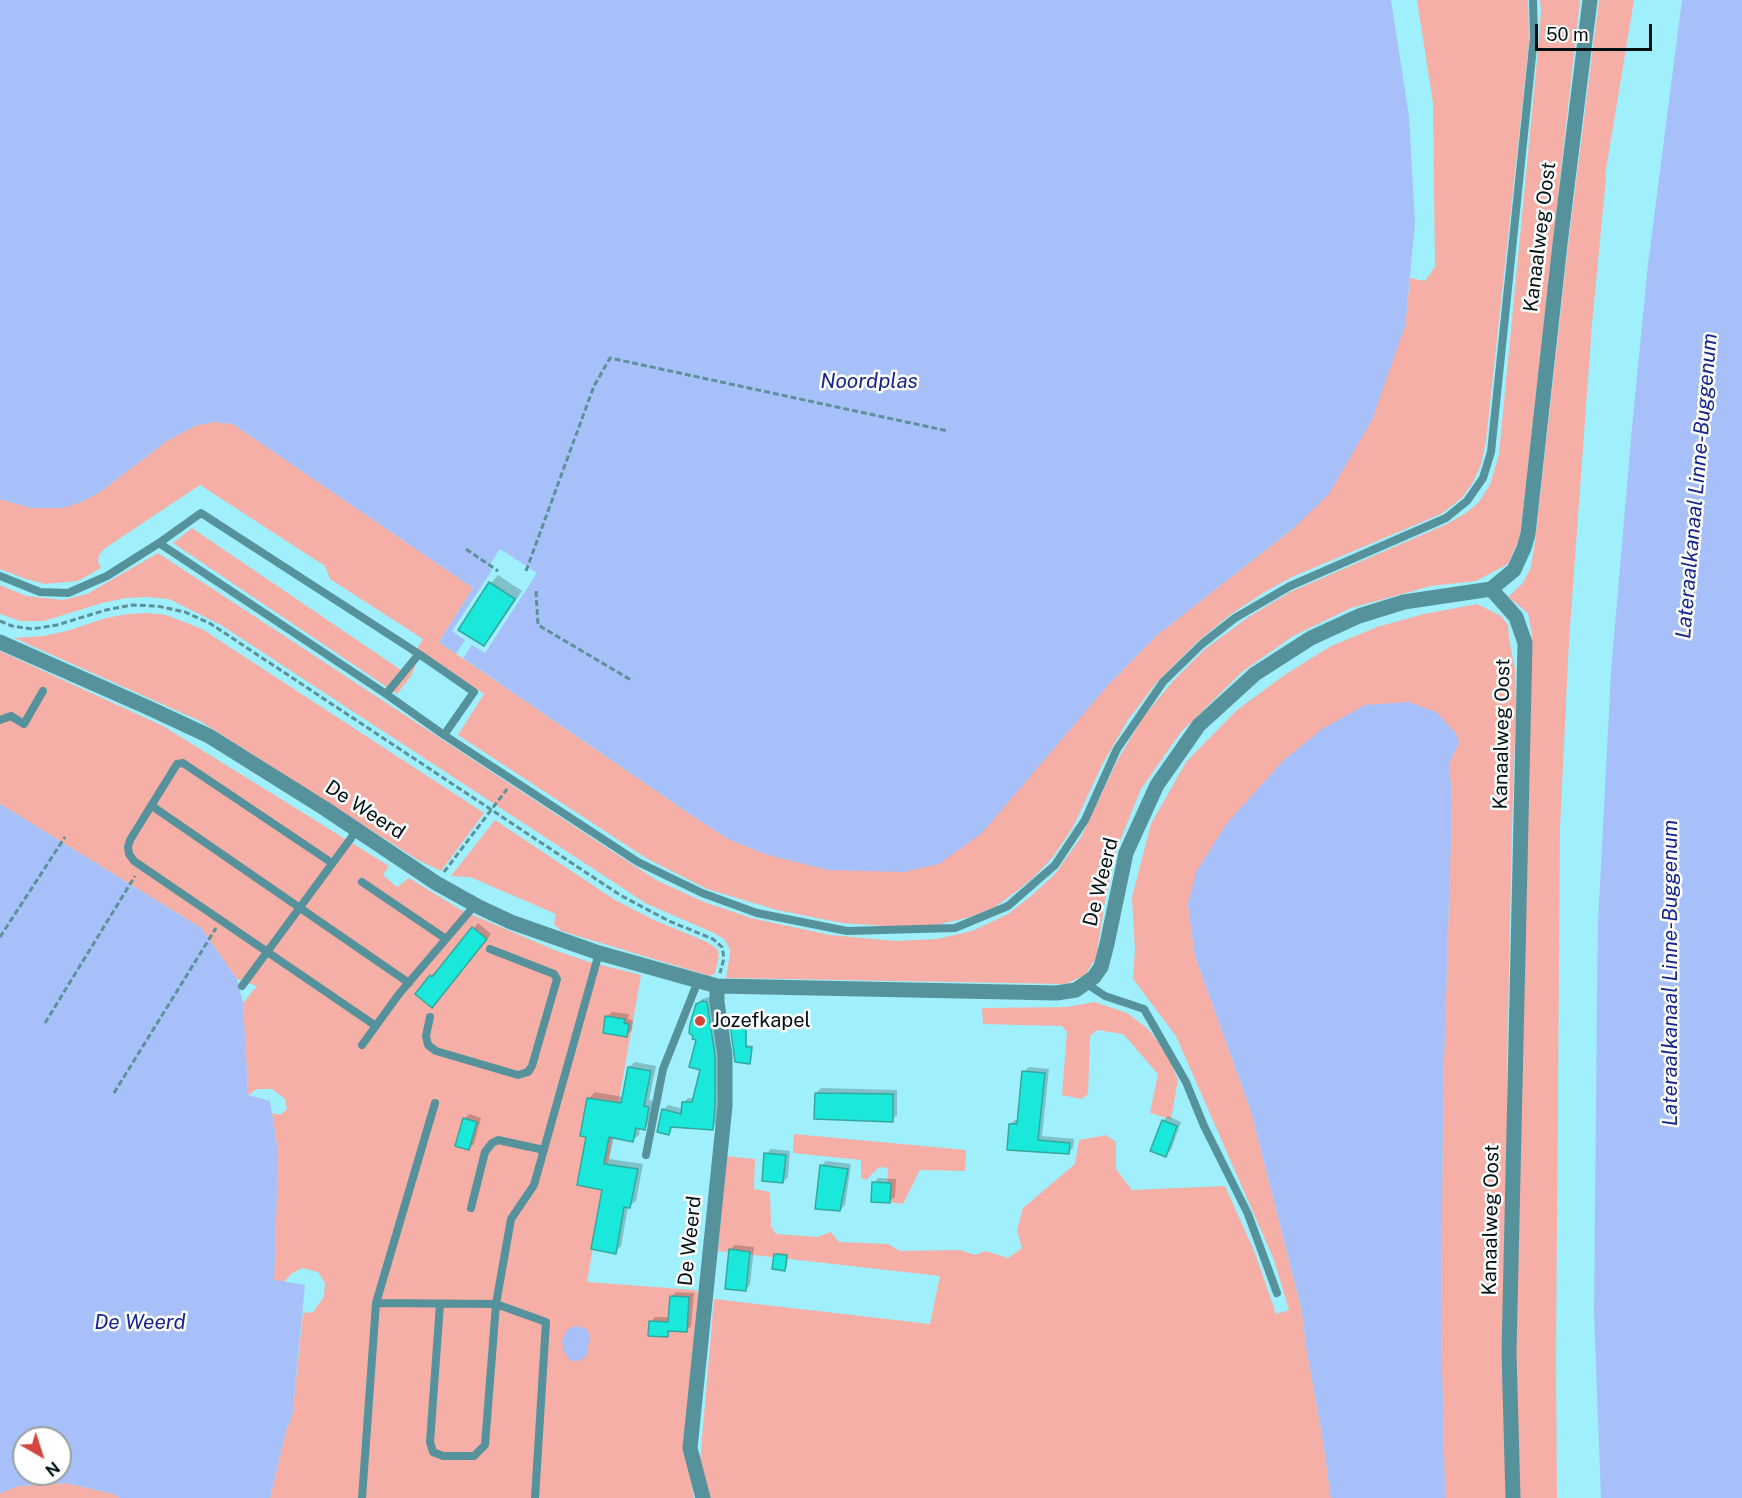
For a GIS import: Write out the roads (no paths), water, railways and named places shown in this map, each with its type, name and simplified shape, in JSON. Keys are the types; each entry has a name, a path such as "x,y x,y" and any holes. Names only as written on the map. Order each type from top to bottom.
{"street":[{"name":"Kanaalweg Oost","path":"1513,1498 1509,1352 1525,643 1516,617 1491,589 1514,570 1528,534 1590,0"},
{"name":"De Weerd","path":"0,642 209,736 436,883 475,905 511,922 599,953 717,986 1056,993 1076,990 1087,984 1101,968 1126,853 1157,785 1199,725 1255,674 1311,638 1359,616 1404,602 1491,589"},
{"name":"De Weerd","path":"703,1498 690,1448 725,1106 725,1055 717,1002 717,986"}],"lane":[{"path":"159,543 444,735 638,862 702,893 757,913 847,931 955,928 1008,906 1054,865 1085,820 1117,749 1163,682 1202,644 1235,618 1290,585 1446,518 1467,501 1483,478 1491,452 1494,428 1534,37 1533,0"},
{"path":"0,576 40,592 68,593 107,576 201,513 474,692 444,735"},
{"path":"386,694 419,654"},
{"path":"0,720 11,716 24,724 43,691"},
{"path":"332,863 183,763 177,764 130,840 128,847 129,854 134,861 376,1026"},
{"path":"152,806 409,984"},
{"path":"242,986 357,830"},
{"path":"362,882 446,939"},
{"path":"362,1045 399,994 475,905"},
{"path":"430,1017 426,1036 428,1045 436,1051 518,1075 528,1072 532,1066 558,979 554,974 490,949"},
{"path":"440,1304 430,1442 433,1452 443,1456 474,1456 485,1446 496,1304 511,1219 534,1185 599,953"},
{"path":"646,1155 663,1069 698,981"},
{"path":"1087,984 1105,996 1144,1009 1186,1082 1204,1126 1248,1214 1277,1293"},
{"path":"362,1498 376,1303 435,1103"},
{"path":"471,1208 485,1152 492,1143 498,1140 544,1150"},
{"path":"376,1303 496,1304 546,1322 535,1498"}],"water":[{"name":"Noordplas","path":"0,0 1391,0 1409,116 1415,224 1405,326 1372,420 1329,494 1295,527 1157,635 1109,684 982,833 939,864 904,872 828,870 768,855 728,839 463,658 472,645 485,653 537,573 500,549 488,567 492,570 452,631 465,640 456,654 439,642 473,588 233,424 215,422 197,425 168,440 100,492 63,508 31,508 0,499"},
{"name":"Lateraalkanaal Linne-Buggenum","path":"1682,0 1742,0 1742,1498 1601,1498 1594,1313 1597,999 1598,923 1611,672 1648,264"},
{"path":"1409,702 1436,712 1455,732 1459,742 1449,764 1452,800 1443,1091 1441,1327 1445,1498 1331,1498 1302,1311 1251,1111 1195,956 1188,904 1196,872 1228,822 1284,760 1322,729 1365,705"},
{"name":"De Weerd","path":"0,804 201,928 237,979 243,1003 248,1095 270,1101 278,1153 274,1280 305,1285 292,1417 287,1427 270,1498 120,1498 114,1494 72,1484 72,1426 12,1426 12,1486 18,1486 0,1493"},
{"path":"574,1326 585,1328 590,1334 587,1354 577,1361 569,1359 564,1352 562,1342 566,1331"}],"place":[{"name":"Jozefkapel","path":"700,1021"}]}
